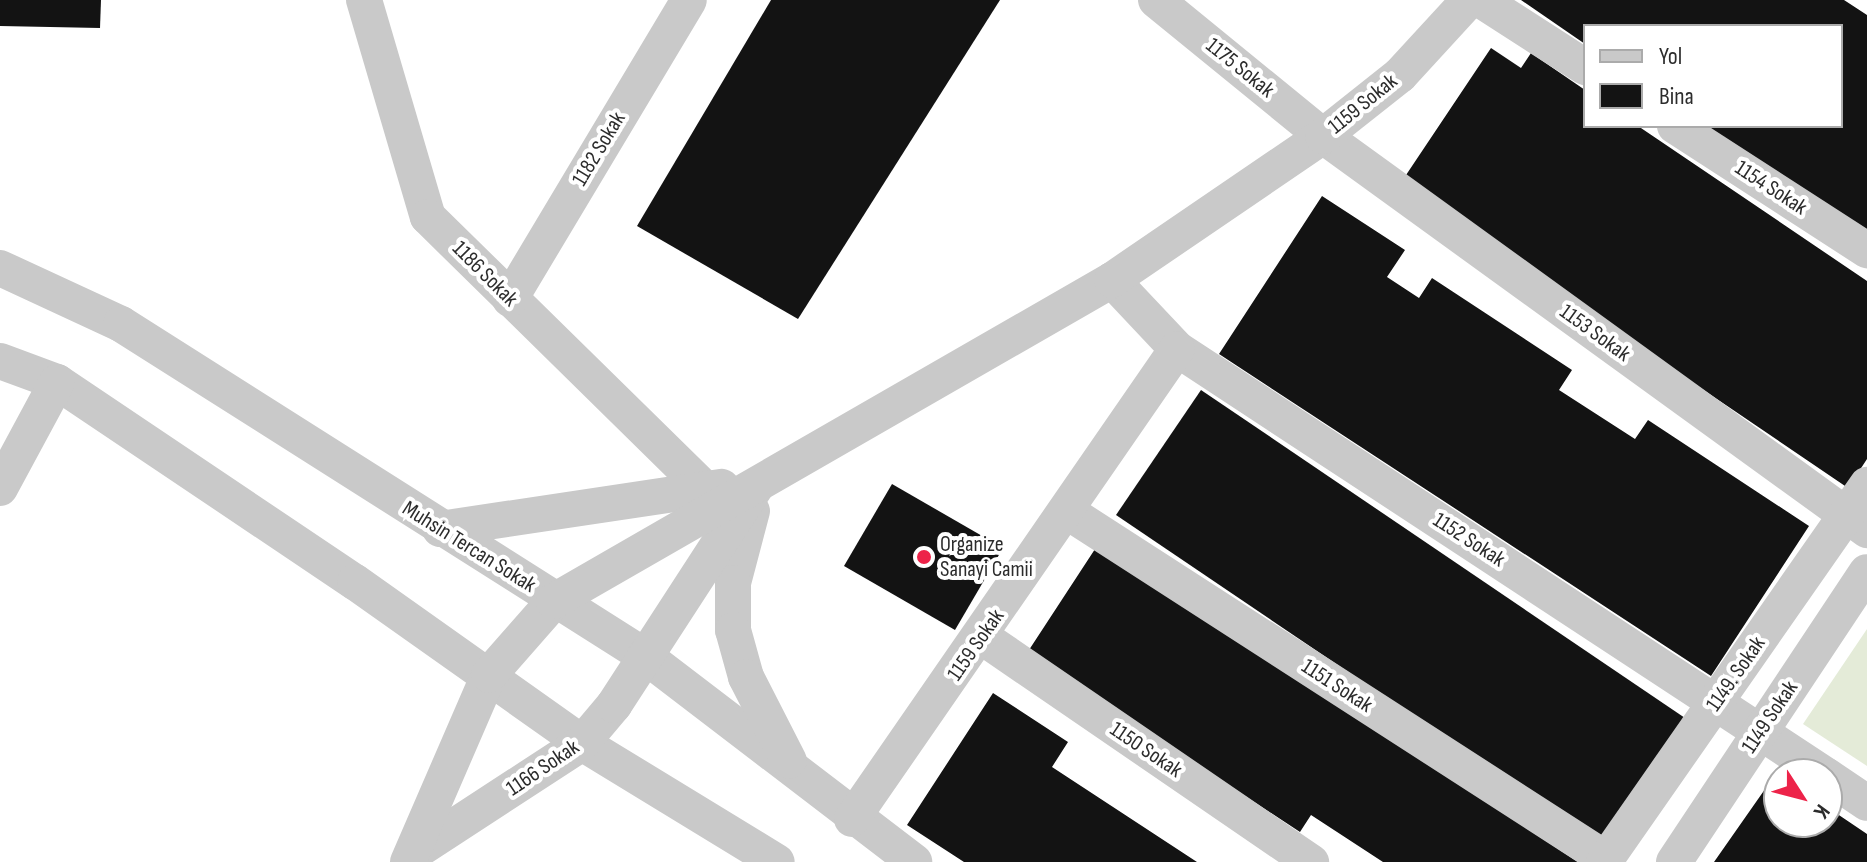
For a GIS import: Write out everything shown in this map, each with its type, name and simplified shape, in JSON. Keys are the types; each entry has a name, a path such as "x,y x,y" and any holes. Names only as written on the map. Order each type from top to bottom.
{"street":[{"name":"1182 Sokak","path":"510,299 689,0"},
{"name":"1175 Sokak","path":"1156,0 1323,136"},
{"name":"1159 Sokak","path":"759,482 1112,280 1323,136 1400,75 1469,0"},
{"path":"1481,0 1583,66"},
{"name":"1186 Sokak","path":"367,3 428,217 705,489"},
{"name":"1154 Sokak","path":"1678,128 1867,250"},
{"name":"1153 Sokak","path":"1323,136 1856,523"},
{"name":"Muhsin Tercan Sokak","path":"0,268 121,324 440,529 645,656 852,819 914,862"},
{"name":"1152 Sokak","path":"1112,280 1177,349 1760,732"},
{"name":"1159 Sokak","path":"852,819 982,637 1177,349"},
{"path":"0,361 57,382 489,675 582,743 777,862"},
{"path":"0,488 57,382"},
{"path":"440,529 759,482 733,583 733,630 746,677 799,777"},
{"name":"1166 Sokak","path":"412,857 489,675 554,601 759,482"},
{"name":"1166 Sokak","path":"412,857 582,743 645,656 759,482"},
{"name":"1149. Sokak","path":"1605,861 1716,702 1856,523 1867,485"},
{"name":"1151 Sokak","path":"1068,512 1605,861"},
{"name":"1149 Sokak","path":"1674,862 1867,572"},
{"name":"1150 Sokak","path":"982,637 1311,862"},
{"path":"1760,732 1799,758"},
{"path":"1843,787 1867,803"}],"green space":[{"path":"1867,629 1867,766 1803,724"}],"building":[{"path":"0,0 101,0 100,28 0,26"},
{"path":"771,0 1000,0 798,319 637,226"},
{"path":"1521,0 1844,0 1867,15 1867,235 1709,128 1843,128 1843,24 1583,24 1583,43"},
{"path":"1491,48 1521,68 1531,53 1583,89 1583,128 1641,128 1867,281 1867,459 1848,488 1400,184"},
{"path":"1322,196 1405,250 1387,277 1419,298 1432,278 1572,370 1559,390 1635,439 1648,420 1809,526 1711,676 1219,354"},
{"path":"1201,390 1685,718 1601,843 1116,515"},
{"name":"Organize Sanayi Camii","path":"892,484 1003,548 955,630 844,566"},
{"path":"1097,546 1578,862 1383,862 1311,815 1300,832 1027,653"},
{"path":"993,693 1068,742 1052,767 1197,862 964,862 907,825"},
{"path":"1763,792 1763,838 1843,838 1843,818 1867,834 1867,862 1714,862"}],"place":[{"name":"Organize Sanayi Camii","path":"924,557"}]}
